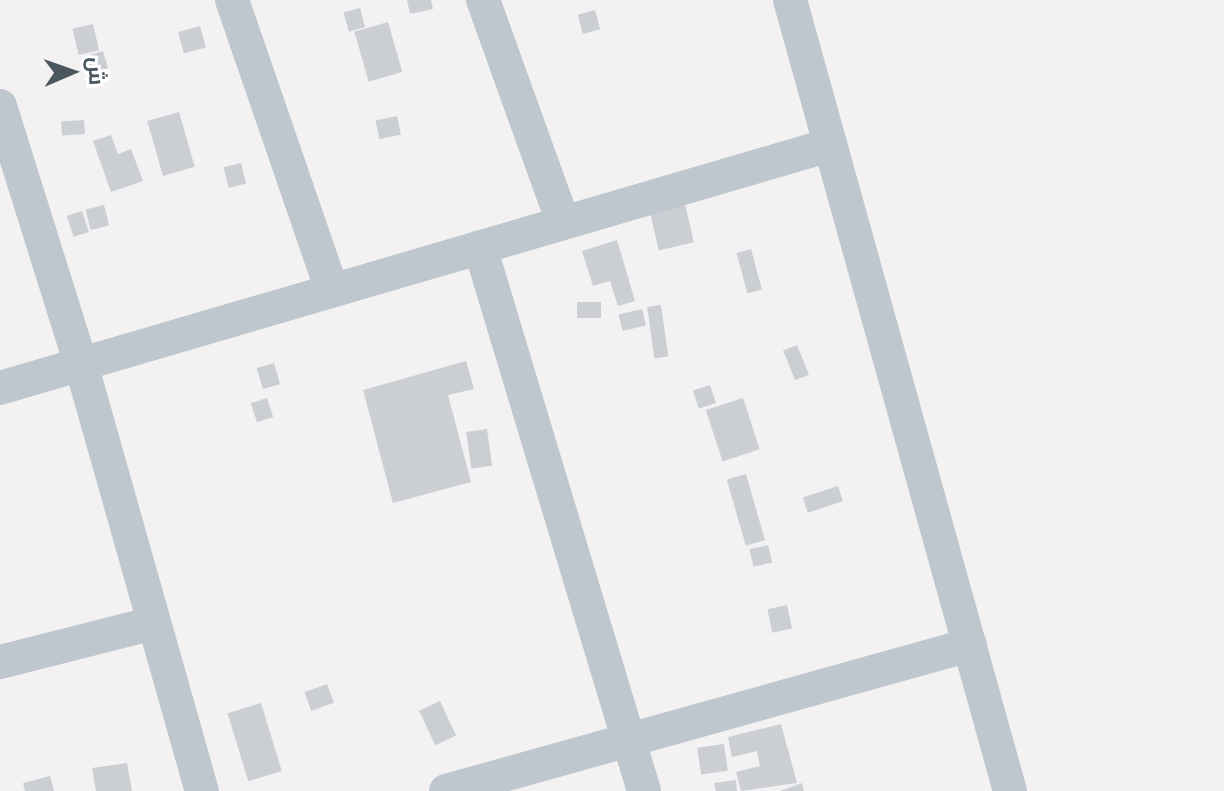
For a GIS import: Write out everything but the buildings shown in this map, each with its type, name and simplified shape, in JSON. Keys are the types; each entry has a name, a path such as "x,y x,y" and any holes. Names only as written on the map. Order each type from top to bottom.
{"street":[{"path":"232,0 332,290"},
{"path":"483,0 563,222"},
{"path":"790,0 1010,791"},
{"path":"0,106 81,364 202,791"},
{"path":"0,388 830,145"},
{"path":"480,247 644,791"},
{"path":"0,662 154,623"},
{"path":"446,791 970,645"}]}
